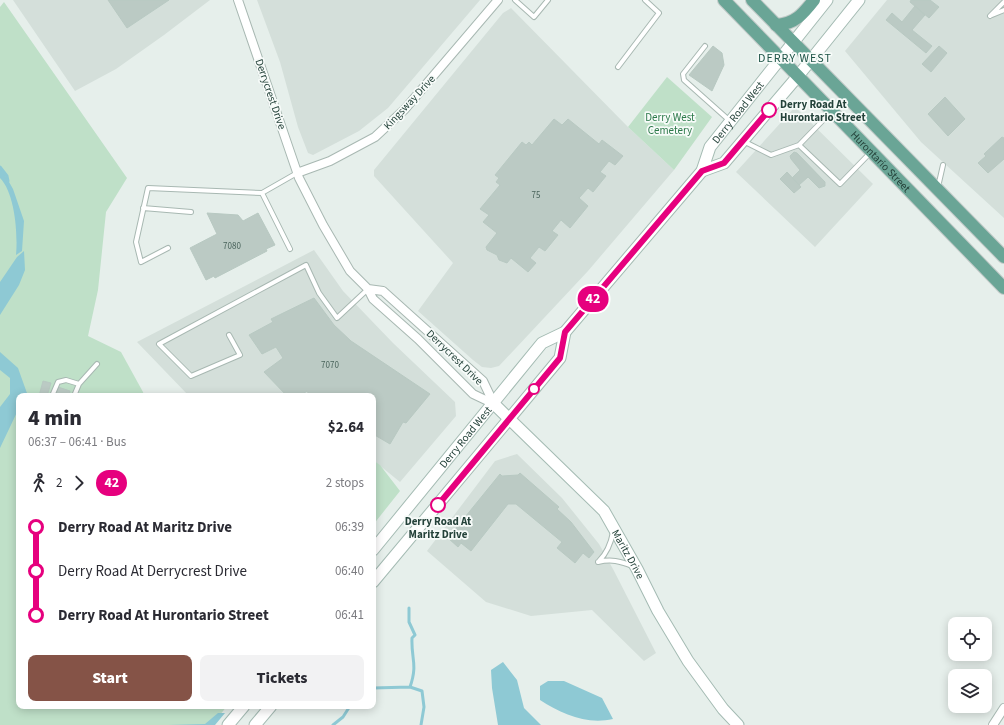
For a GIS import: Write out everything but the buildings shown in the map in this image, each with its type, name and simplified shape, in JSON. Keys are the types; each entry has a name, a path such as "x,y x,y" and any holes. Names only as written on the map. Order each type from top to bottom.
{"main road":[{"name":"Hurontario Street","path":"724,0 1004,288"},
{"name":"Hurontario Street","path":"752,0 1004,257"},
{"path":"776,25 785,25 799,19 814,0"},
{"name":"Derry Road West","path":"376,546 494,404 542,343 565,332 702,171 710,147 826,0"},
{"name":"Derry Road West","path":"702,171 724,163 798,76 859,0"},
{"name":"Derry Road West","path":"376,578 560,358 565,332"},
{"name":"Maritz Drive","path":"494,404 604,511 614,526 658,611 688,661 723,709 736,724"},
{"path":"258,722 269,709"},
{"path":"228,725 240,710"}],"street":[{"name":"Derrycrest Drive","path":"238,0 297,173 323,225 350,271 368,289 372,299 408,330 473,394 494,404"},
{"name":"Kingsway Drive","path":"297,173 330,161 375,137 405,109 498,0"},
{"name":"Derrycrest Drive","path":"368,289 383,291 483,381 494,404"},
{"path":"993,725 1004,708"}],"lane":[{"path":"515,0 534,17 548,0"},
{"path":"618,67 659,13 645,0"},
{"path":"1004,2 990,16 1004,10"},
{"path":"705,46 684,74 684,80 730,121"},
{"path":"743,141 771,155 799,145 832,111"},
{"path":"799,145 840,184 871,152"},
{"path":"937,189 943,165"},
{"path":"168,248 141,262 136,242 148,188 262,193 297,173"},
{"path":"262,193 290,249"},
{"path":"143,208 191,212"},
{"path":"229,335 240,356 191,376 159,344 306,264 319,293 337,318 368,289"},
{"path":"75,393 79,384 97,364"},
{"path":"53,393 58,382 66,380 79,384"},
{"path":"614,526 609,545 604,556 598,562 610,560 619,561 637,569"}],"shaded area":[{"path":"13,0 210,0 116,69 75,91"},
{"path":"257,0 480,0 388,108 359,131 313,155 308,153 298,127 280,62"},
{"path":"887,0 1004,0 1004,218 921,142 845,51"},
{"path":"511,8 628,127 674,170 588,271 499,366 491,368 482,367 473,360 418,311 453,263 374,176 374,170 503,13"},
{"path":"795,107 873,184 815,247 736,172"},
{"path":"314,250 343,291 393,343 455,402 456,416 400,482 376,462 376,393 186,393 137,342"},
{"path":"517,454 562,498 599,544 656,653 644,661 592,610 531,616 486,602 427,551 495,461"}],"green space":[{"path":"4,2 127,178 106,212 98,290 88,336 121,352 143,393 16,393 16,709 225,709 212,725 0,725 0,7"},
{"name":"Derry West Cemetery","path":"667,77 712,117 674,170 628,127"},
{"path":"376,462 380,465 400,491 376,521"}],"water":[{"path":"0,166 13,189 24,221 22,251 16,255 16,225 9,193 0,178"},
{"path":"24,251 25,270 19,285 0,315 0,282 17,257"},
{"path":"0,352 18,368 27,393 16,393 16,414 0,448 0,407 10,394 10,378 0,370"},
{"path":"503,662 517,680 524,708 541,725 498,725 492,688 491,670"},
{"path":"548,681 564,681 602,698 613,719 593,721 566,714 548,705 540,700 540,686"},
{"path":"218,713 225,713 215,725 168,725 205,724"}],"waterway":[{"path":"0,167 7,176 8,181"},
{"path":"409,608 409,622 415,635 412,638 414,673 410,687"},
{"path":"376,688 410,687 422,691 424,707 421,725"},
{"path":"333,725 343,717 348,709"}],"bus line":[{"name":"42","path":"438,505 560,358 565,332 702,171 724,163 769,110"}],"place":[{"name":"Derry Road At Hurontario Street","path":"769,110"},
{"name":"Derry Road At Maritz Drive","path":"438,505"}],"district":[{"name":"DERRY WEST","path":"795,58"}]}
